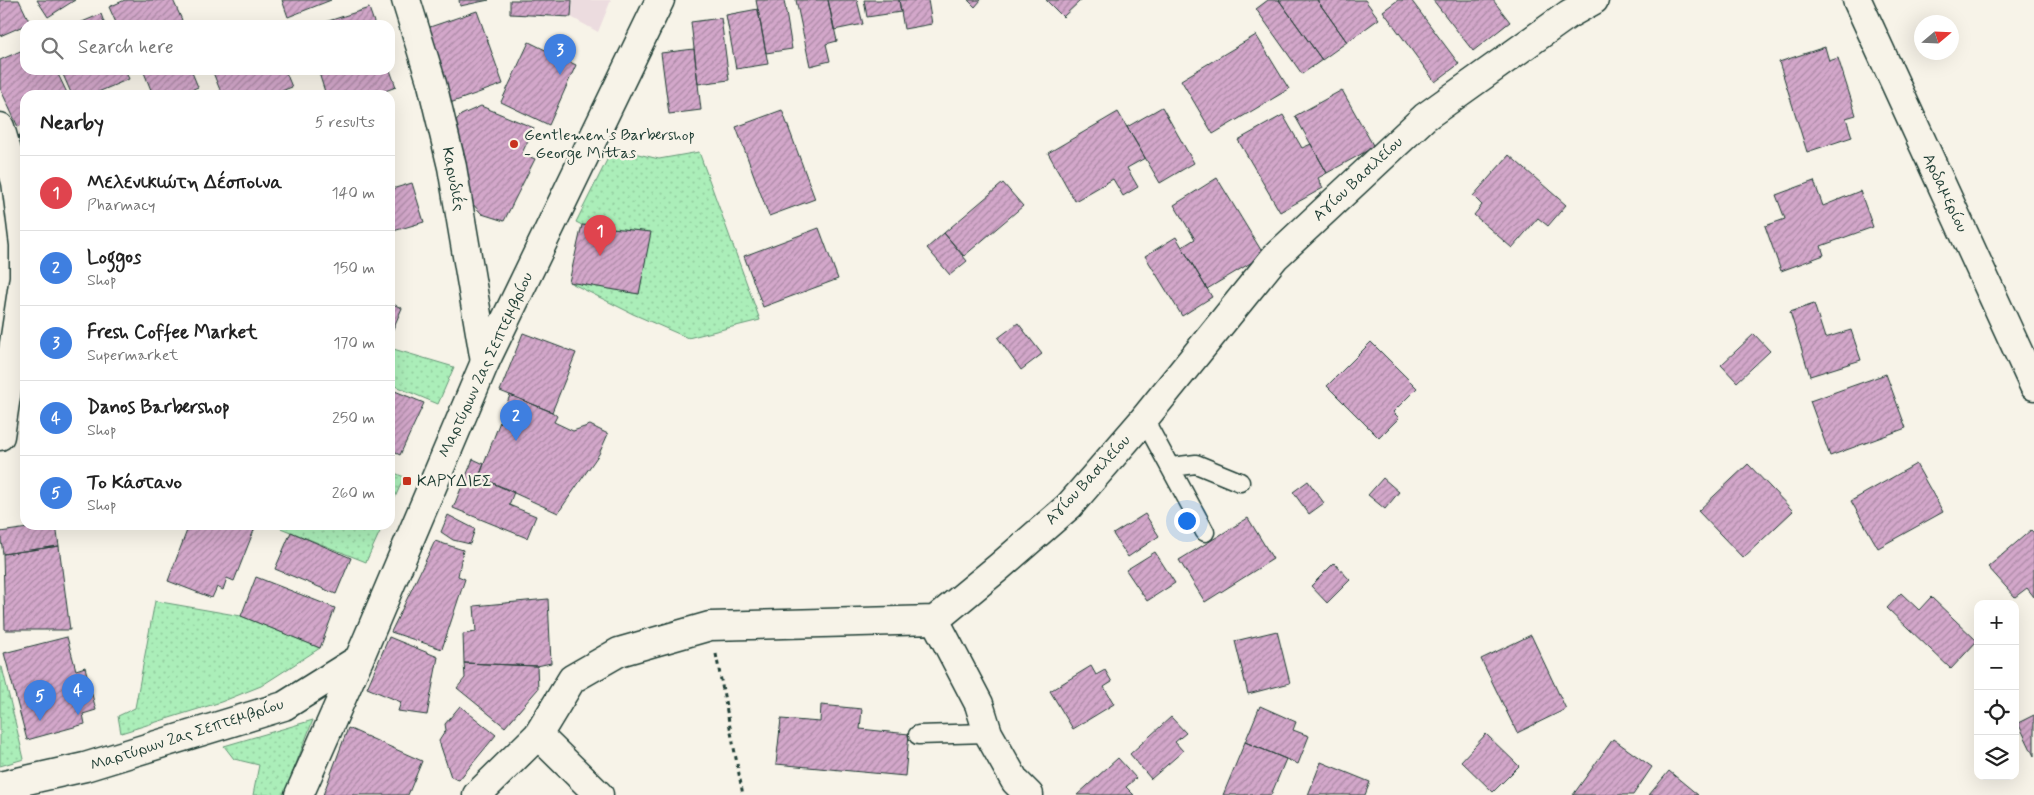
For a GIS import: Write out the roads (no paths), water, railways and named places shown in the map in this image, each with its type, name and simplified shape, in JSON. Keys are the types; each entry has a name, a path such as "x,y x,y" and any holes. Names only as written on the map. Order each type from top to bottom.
{"street":[{"name":"Καρυδιές","path":"406,0 432,84 452,167 485,362"},
{"name":"Μαρτύρων 2ας Σεπτεμβρίου","path":"0,786 85,767 284,706 358,659 485,362 660,0"},
{"name":"Αγίου Βασιλείου","path":"935,620 1069,506 1144,419 1275,257 1418,124 1569,14 1594,0"},
{"name":"Αρδαμερίου","path":"1856,0 2034,386"},
{"path":"0,127 16,182 20,214"},
{"path":"0,436 19,345 20,331"},
{"path":"477,795 538,735 572,679 619,652 710,626 935,620 979,704 988,733 1015,781 1029,795"},
{"path":"299,795 358,659"},
{"path":"538,735 599,795"}],"lane":[{"path":"1144,419 1205,532"},
{"path":"1171,467 1196,464 1240,482"},
{"path":"918,735 988,733"}],"place":[{"name":"Fresh Coffee Market","path":"560,75"},
{"name":"Gentlemen's Barbershop - George Mittas","path":"514,144"},
{"name":"Μελενικιώτη Δέσποινα","path":"600,256"},
{"name":"Loggos","path":"516,441"},
{"name":"ΚΑΡΥΔΙΕΣ","path":"407,481"},
{"name":"Danos Barbershop","path":"78,715"},
{"name":"Το Κάστανο","path":"40,721"}]}
